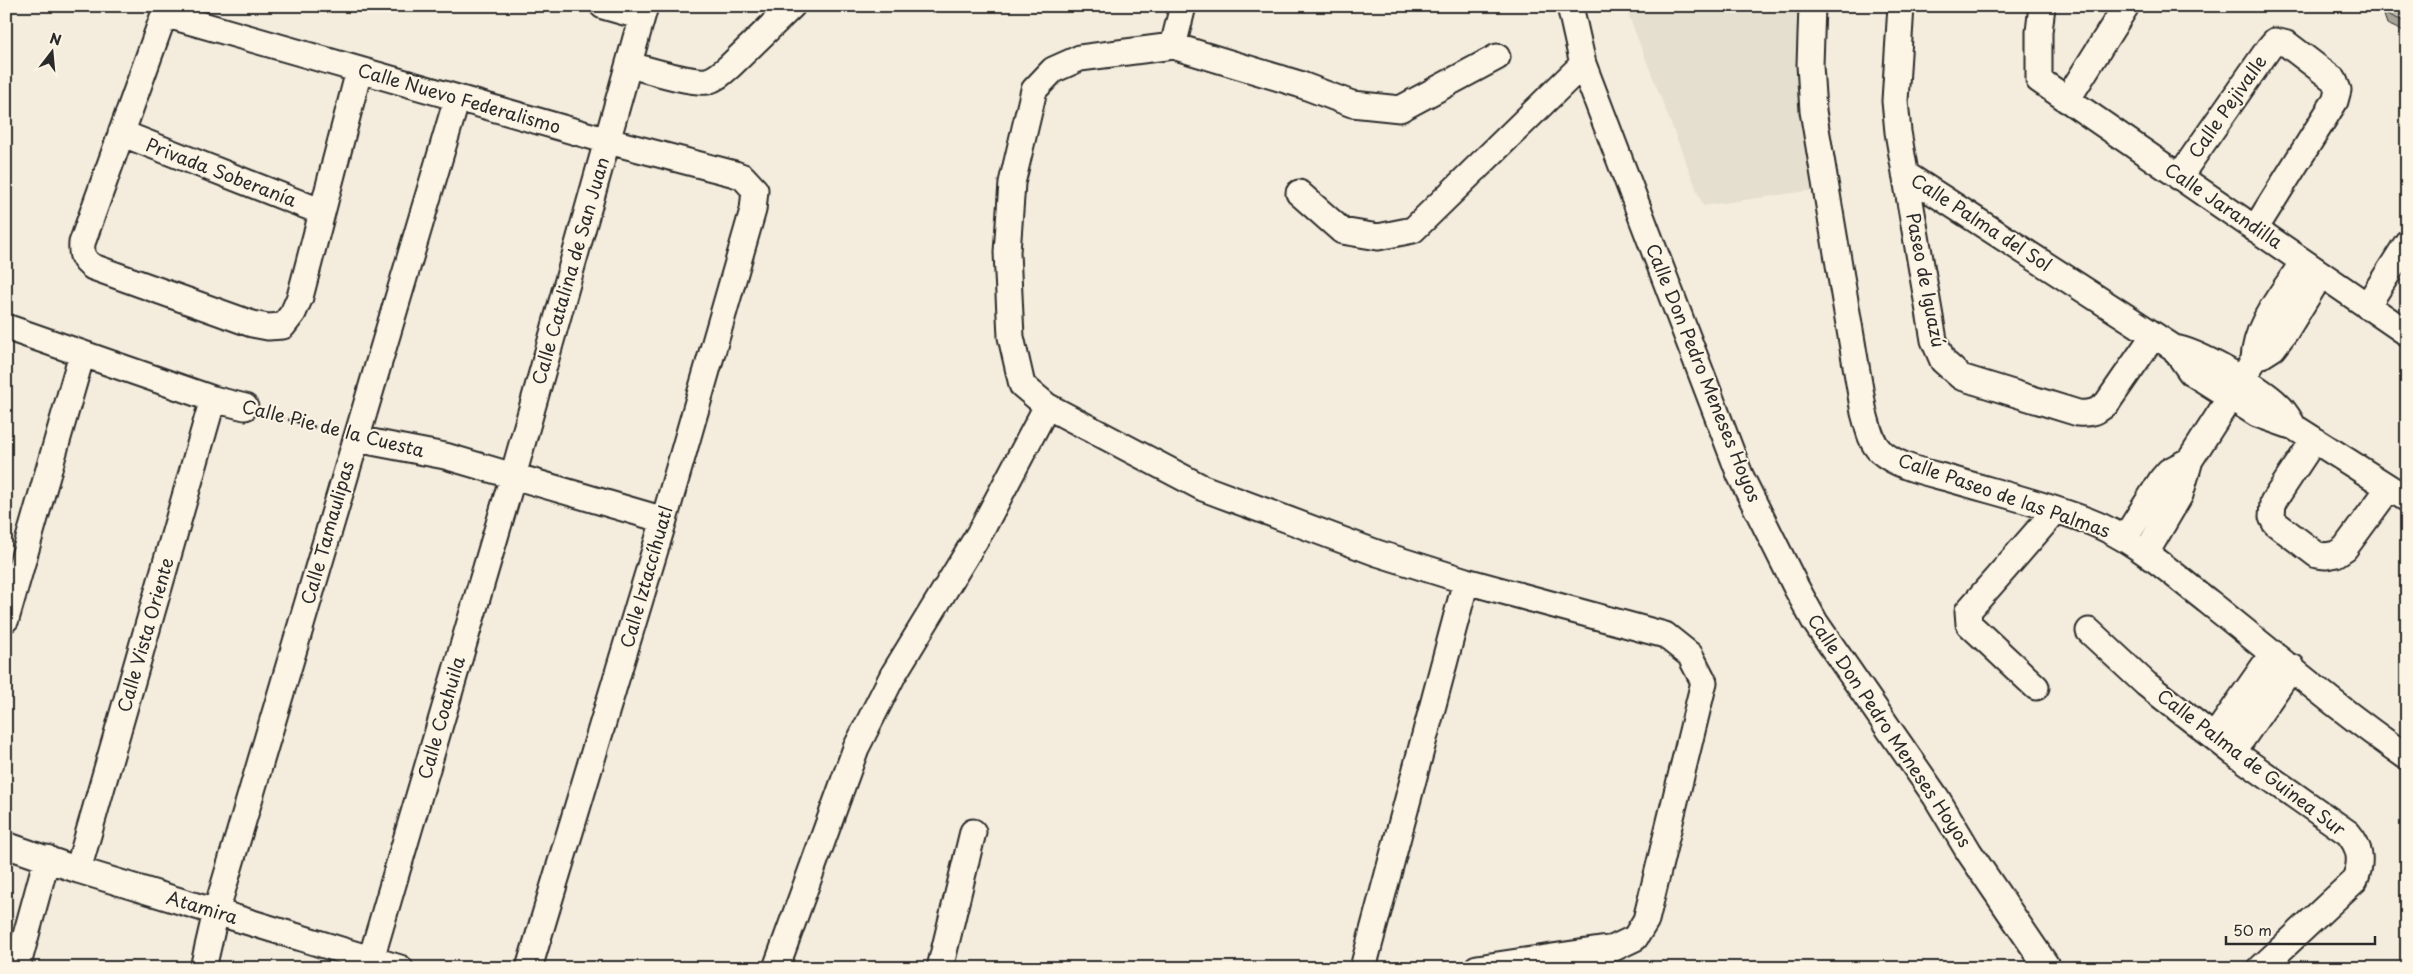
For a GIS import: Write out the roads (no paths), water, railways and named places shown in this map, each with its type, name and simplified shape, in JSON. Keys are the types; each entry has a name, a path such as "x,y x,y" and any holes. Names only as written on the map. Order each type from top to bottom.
{"street":[{"path":"603,6 644,12"},
{"path":"630,65 697,81 719,76 792,6"},
{"path":"1173,46 1183,6"},
{"name":"Calle Don Pedro Meneses Hoyos","path":"1570,6 1583,64 1740,475 1815,622 1936,797 1969,852 2048,968"},
{"name":"Calle Paseo de las Palmas","path":"1812,6 1811,97 1864,413 1871,439 1889,457 1905,465 2056,510 2089,521 2125,538 2282,660 2363,726 2407,756"},
{"name":"Calle Palma del Sol","path":"1901,6 1895,101 1905,174 2164,341 2202,357 2242,379 2268,419 2294,427 2398,494"},
{"name":"Calle Jarandilla","path":"2042,6 2038,32 2039,80 2407,333"},
{"path":"2067,100 2126,6"},
{"path":"165,10 82,243 81,253 85,261 93,266 252,324 268,327 283,326 293,313 300,297 359,71"},
{"name":"Calle Nuevo Federalismo","path":"165,10 359,71 608,142 735,174 744,177 752,184"},
{"name":"Calle Catalina de San Juan","path":"512,476 644,12"},
{"name":"Calle Pejivalle","path":"2179,177 2269,48 2275,41 2287,44 2334,80 2338,90 2335,102 2255,229"},
{"path":"1477,968 1614,948 1635,938 1646,920 1704,682 1690,655 1664,635 1466,581 1377,553 1204,488 1047,406 1022,385 1011,337 1007,252 1012,183 1034,90 1053,70 1080,58 1173,46 1299,84 1352,104 1400,109 1497,57"},
{"path":"1299,193 1342,231 1378,237 1413,230 1583,64"},
{"name":"Calle Tamaulipas","path":"203,968 216,912 457,99"},
{"name":"Privada Soberanía","path":"121,133 322,212"},
{"name":"Paseo de Iguazú","path":"1905,174 1934,340 1943,361 1961,377 2078,414 2089,414 2099,410 2107,403 2164,341"},
{"name":"Calle Iztaccíhuatl","path":"529,968 664,520 753,210 756,196 752,184"},
{"path":"2367,306 2407,243"},
{"path":"2146,553 2180,495 2190,460 2242,379 2280,339 2312,268"},
{"name":"Calle Pie de la Cuesta","path":"6,327 213,399 245,407"},
{"path":"6,619 82,354"},
{"name":"Calle Vista Oriente","path":"78,870 213,399"},
{"path":"776,968 856,748 893,675 982,529 1047,406"},
{"name":"Calle Pie de la Cuesta","path":"356,438 445,456 664,520"},
{"path":"2314,440 2278,494 2271,510 2275,522 2317,555 2336,554 2344,548 2398,494"},
{"path":"2125,538 2162,479 2169,471 2190,460"},
{"name":"Calle Coahuila","path":"371,960 512,476"},
{"path":"2036,687 1969,624 1967,617 1968,611 2056,510"},
{"path":"1363,968 1466,581"},
{"name":"Calle Palma de Guinea Sur","path":"2089,631 2146,684 2224,744 2348,833 2359,850 2359,871 2349,888 2261,968"},
{"path":"2224,744 2282,660"},
{"path":"940,968 973,832"},
{"name":"Atamira","path":"6,845 78,870 400,968"},
{"path":"17,968 47,858"}]}
